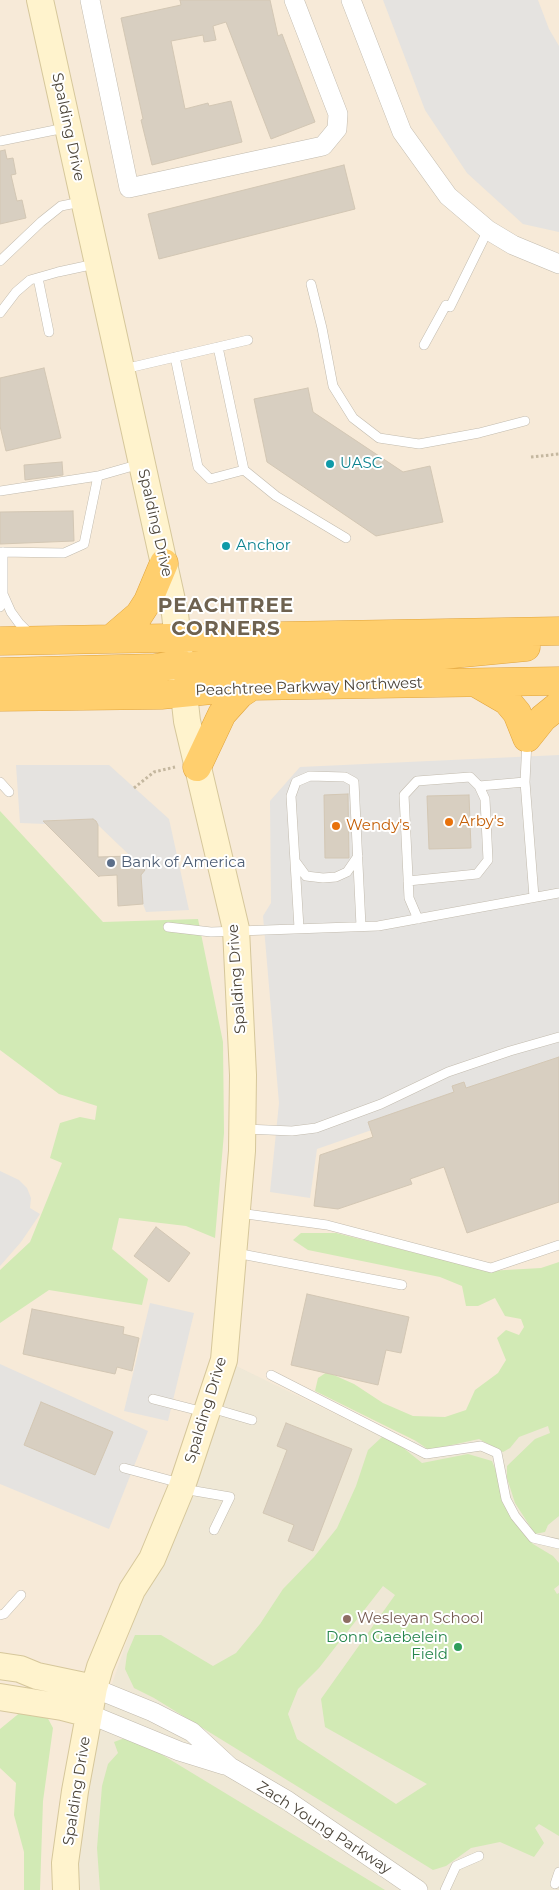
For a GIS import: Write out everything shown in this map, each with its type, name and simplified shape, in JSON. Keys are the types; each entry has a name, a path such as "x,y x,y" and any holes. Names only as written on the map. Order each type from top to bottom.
{"highway":[{"path":"111,639 139,614 148,601 164,563"},
{"path":"0,641 559,631"},
{"path":"0,672 155,668 182,674 206,665 379,661 541,646 559,639"},
{"name":"Peachtree Parkway Northwest","path":"0,698 161,694 182,674 252,686 559,681"},
{"path":"476,682 507,701 517,713 527,738 543,718 559,705"},
{"path":"186,767 222,714 240,694 252,686"}],"main road":[{"name":"Spalding Drive","path":"40,0 175,614 187,721 186,767 236,929 243,1128 224,1360 182,1486 152,1558 132,1590 100,1666 74,1791 65,1863 66,1890"},
{"path":"0,1666 20,1669 37,1676 94,1688"},
{"path":"0,1697 62,1707 89,1714"}],"street":[{"path":"90,0 129,188 323,146 337,129 338,114 294,0"},
{"path":"351,0 402,132 448,196 488,230 512,245 559,264"},
{"name":"Zach Young Parkway","path":"94,1688 153,1712 192,1732 230,1767 288,1801 418,1890"},
{"name":"Zach Young Parkway","path":"89,1714 179,1751 230,1767"}],"lane":[{"path":"0,141 68,127"},
{"path":"0,261 41,222 61,206 84,202"},
{"path":"424,345 448,306 488,230"},
{"path":"0,313 16,292 30,280 98,264"},
{"path":"38,278 49,332"},
{"path":"311,284 333,386 353,418 379,438 419,444 479,433 525,421"},
{"path":"121,370 248,340"},
{"path":"218,347 244,470 276,496 346,538"},
{"path":"175,357 198,467 210,479 244,470"},
{"path":"0,491 98,476 142,464"},
{"path":"0,607 3,594 1,552 64,553 84,544 98,476"},
{"path":"3,594 11,612 19,623 38,640"},
{"path":"527,738 525,782 534,897"},
{"path":"300,928 291,796 296,782 310,776 345,777 354,782 361,926"},
{"path":"408,881 477,874 488,860 485,799 479,786 470,777 417,780 404,795 408,881 409,898 418,919"},
{"path":"0,782 9,792"},
{"path":"479,786 525,782"},
{"path":"295,861 306,876 336,877 347,872 358,856"},
{"path":"168,927 210,932 236,929 384,925 559,893"},
{"path":"243,1128 292,1131 316,1128 381,1104 448,1072 559,1038"},
{"path":"237,1212 327,1225 491,1268 559,1246"},
{"path":"233,1252 402,1285"},
{"path":"271,1375 426,1454 481,1446 497,1453 506,1500 515,1516 533,1538 559,1544"},
{"path":"153,1399 252,1420"},
{"path":"124,1468 182,1486 230,1497 214,1530"},
{"path":"0,1615 4,1614 21,1596"},
{"path":"445,1890 456,1866 479,1856"},
{"path":"555,1884 559,1872"}],"path":[{"path":"531,457 559,454"},
{"path":"134,788 154,772 186,767"}],"shaded area":[{"path":"0,0 559,0 559,1387 401,1446 224,1361 80,1890 0,1890"},
{"path":"383,0 538,0 549,29 559,46 559,232 523,224 467,173 425,110"},
{"path":"559,755 559,1065 317,1149 310,1198 270,1192 279,1103 263,916 271,903 270,801 300,767"},
{"path":"16,765 109,765 169,819 189,910 146,912 143,904 141,875 145,870 96,821 92,819 50,820 46,824 20,823"},
{"path":"0,1171 19,1180 27,1188 31,1198 30,1208 40,1214 21,1242 0,1266"},
{"path":"150,1303 194,1313 168,1421 124,1411"},
{"name":"Wesleyan School","path":"224,1360 401,1446 559,1387 559,1890 66,1890 75,1791"},
{"path":"0,1364 148,1431 109,1529 0,1484","holes":["41,1403 113,1432 95,1474 24,1445"]}],"green space":[{"path":"0,811 103,922 198,919 223,1042 224,1133 215,1238 186,1226 119,1218 112,1249 148,1279 142,1305 49,1290 0,1323 0,1270 30,1242 62,1163 50,1158 60,1123 80,1117 95,1120 97,1106 59,1094 0,1050"},
{"path":"301,1233 336,1233 488,1271 541,1268 559,1262 559,1516 548,1525 545,1532 535,1534 515,1503 507,1478 507,1466 535,1439 550,1433 548,1426 519,1437 510,1448 503,1452 479,1439 429,1450 416,1441 315,1391 318,1378 327,1372 354,1384 383,1403 413,1416 445,1417 466,1410 475,1390 498,1373 506,1360 497,1338 506,1330 519,1335 524,1327 521,1319 505,1316 495,1298 478,1306 466,1306 462,1286 440,1277 308,1250 293,1240"},
{"path":"382,1437 401,1446 422,1463 468,1454 492,1461 517,1525 533,1544 553,1556 559,1563 559,1585 554,1589 557,1594 559,1593 559,1836 539,1824 535,1828 544,1843 534,1857 500,1842 471,1848 446,1866 433,1870 154,1698 134,1688 125,1669 127,1654 135,1635 161,1635 213,1666 236,1653 260,1624 283,1589 314,1557 337,1528 356,1486 368,1450","holes":["383,1586 395,1595 321,1699 325,1727 427,1784 396,1804 297,1739 288,1714 298,1689 319,1668"]},
{"path":"22,1711 45,1713 53,1728 43,1801 40,1890 24,1890 24,1852 14,1815 16,1783 0,1768 0,1729"},
{"path":"122,1739 133,1739 146,1745 385,1890 100,1890 97,1848 102,1786 108,1764 118,1753 114,1742"}],"building":[{"path":"180,0 270,0 278,36 282,34 315,122 271,139 226,22 213,26 216,40 204,42 203,35 171,41 185,109 208,103 209,106 231,101 242,142 152,165 121,18 181,5"},
{"path":"5,150 7,159 13,158 16,174 11,175 17,201 22,200 26,218 0,224 0,151"},
{"path":"344,165 355,209 159,259 148,214"},
{"path":"44,368 61,438 6,451 0,426 0,378"},
{"name":"UASC","path":"308,388 313,412 403,472 430,466 443,522 376,536 267,462 254,399"},
{"path":"62,462 63,475 25,480 24,465"},
{"path":"73,511 74,541 0,544 0,512"},
{"name":"Wendy's","path":"348,794 349,858 325,858 324,795"},
{"name":"Arby's","path":"469,795 471,848 429,849 427,796"},
{"name":"Bank of America","path":"93,819 98,825 98,857 130,856 145,870 141,875 143,904 118,906 117,875 99,877 43,821"},
{"path":"559,1057 559,1202 467,1233 444,1167 410,1179 412,1184 338,1209 314,1206 320,1155 373,1137 368,1122 454,1092 452,1086 464,1082 466,1088"},
{"path":"156,1227 190,1253 169,1282 134,1256"},
{"path":"307,1294 409,1317 401,1353 386,1350 378,1385 291,1365"},
{"path":"32,1309 124,1327 123,1334 139,1338 132,1371 117,1367 115,1374 23,1354"},
{"path":"41,1402 113,1432 95,1475 24,1445"},
{"path":"286,1423 352,1449 313,1551 288,1541 294,1525 263,1513 287,1450 277,1446"}],"place":[{"name":"UASC","path":"330,464"},
{"name":"Anchor","path":"226,546"},
{"name":"Arby's","path":"449,822"},
{"name":"Wendy's","path":"336,826"},
{"name":"Bank of America","path":"111,863"},
{"name":"Wesleyan School","path":"347,1619"},
{"name":"Donn Gaebelein Field","path":"458,1647"}],"district":[{"name":"PEACHTREE CORNERS","path":"226,618"}]}
